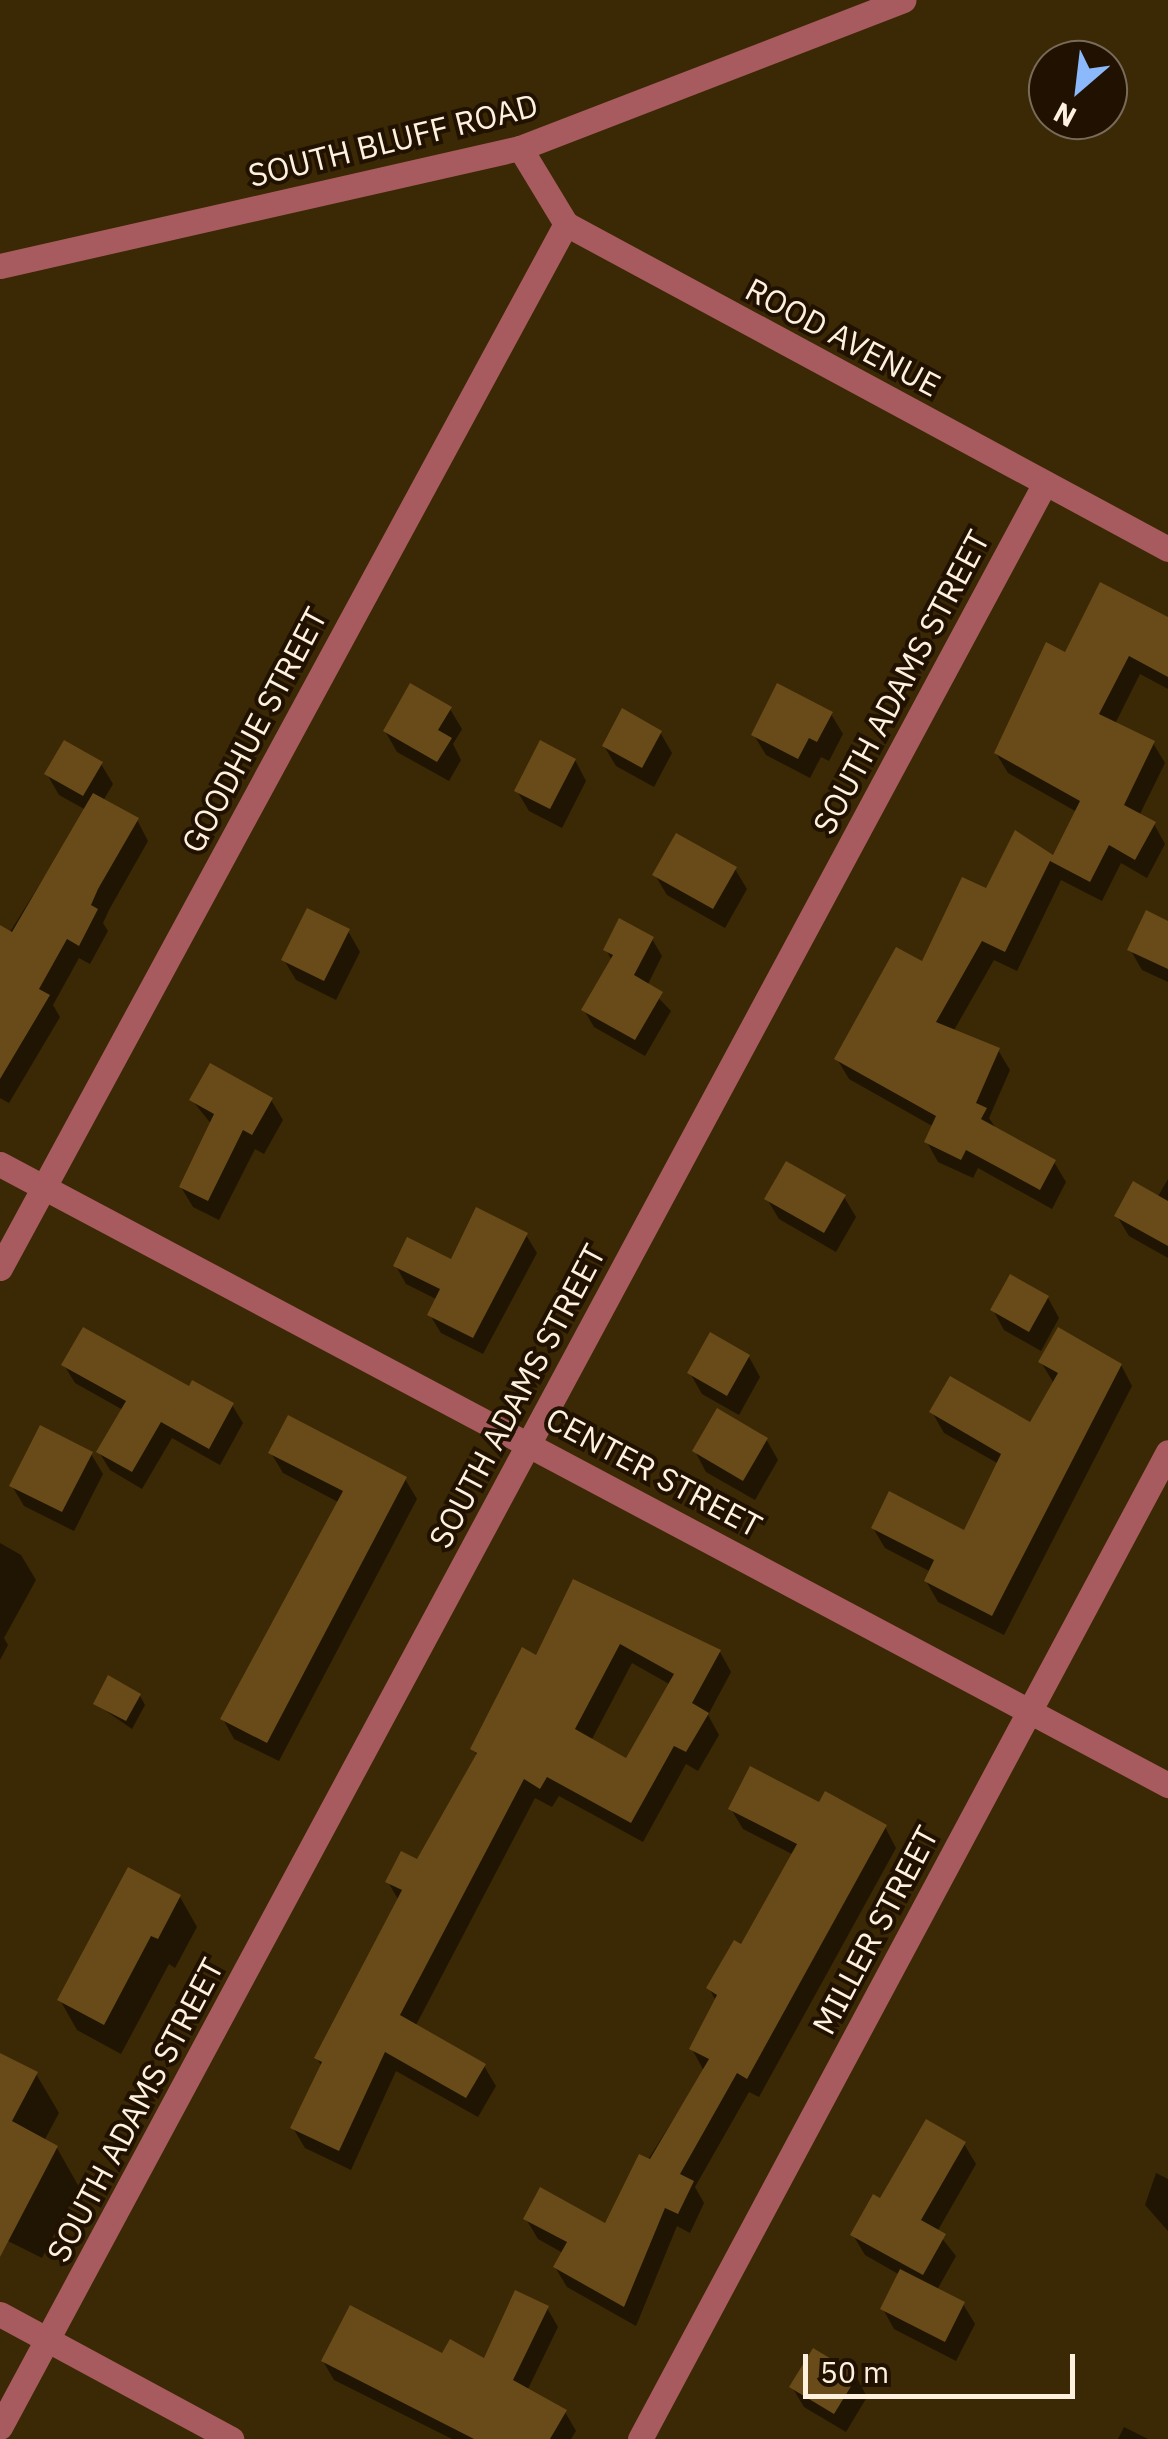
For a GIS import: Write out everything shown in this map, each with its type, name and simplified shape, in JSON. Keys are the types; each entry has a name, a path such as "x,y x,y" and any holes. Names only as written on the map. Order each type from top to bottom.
{"street":[{"name":"SOUTH BLUFF ROAD","path":"0,266 520,148 903,0"},
{"path":"520,148 566,224"},
{"name":"ROOD AVENUE","path":"566,224 1168,549"},
{"name":"GOODHUE STREET","path":"0,1268 566,224"},
{"name":"SOUTH ADAMS STREET","path":"0,2427 1045,483"},
{"name":"CENTER STREET","path":"0,1164 1168,1785"},
{"name":"MILLER STREET","path":"640,2439 1168,1452"},
{"path":"0,2314 231,2439"}],"building":[{"path":"1100,582 1168,617 1168,677 1129,656 1099,714 1155,741 1124,805 1156,822 1135,860 1109,845 1090,882 1050,861 1005,952 982,941 936,1022 1000,1048 976,1103 987,1108 981,1119 1056,1160 1040,1190 966,1150 961,1160 924,1142 936,1116 834,1059 896,947 922,961 962,877 986,888 1015,830 1053,855 1080,801 994,753 1046,642 1065,652"},
{"path":"410,683 452,707 438,730 452,738 437,762 383,731"},
{"path":"777,683 833,712 817,742 809,738 798,759 751,735"},
{"path":"622,708 662,731 642,768 602,746"},
{"path":"64,740 103,762 83,796 44,774"},
{"path":"540,740 576,759 550,809 514,791"},
{"path":"93,793 139,818 98,889 91,905 98,909 79,946 67,939 39,989 50,995 0,1079 0,925 12,932"},
{"path":"676,833 737,867 713,909 652,875"},
{"path":"307,908 350,929 324,981 281,960"},
{"path":"1146,910 1168,921 1168,969 1127,950"},
{"path":"619,918 654,937 634,975 663,992 635,1040 581,1010 613,955 603,950"},
{"path":"210,1063 273,1098 252,1135 243,1130 208,1201 179,1187 214,1114 189,1100"},
{"path":"786,1161 846,1195 824,1233 764,1199"},
{"path":"1133,1181 1168,1201 1168,1246 1114,1216"},
{"path":"476,1207 528,1233 473,1338 427,1315 440,1289 393,1266 407,1237 451,1259"},
{"path":"1010,1274 1049,1296 1029,1332 990,1310"},
{"path":"83,1327 189,1386 192,1380 234,1403 209,1449 161,1422 132,1472 96,1452 126,1401 61,1365"},
{"path":"1058,1327 1122,1364 992,1616 924,1581 934,1560 871,1528 889,1491 964,1530 1001,1454 929,1412 950,1376 1030,1422 1058,1373 1038,1362"},
{"path":"710,1332 750,1355 727,1396 687,1373"},
{"path":"717,1408 768,1438 743,1481 692,1451"},
{"path":"288,1415 407,1477 267,1743 220,1719 343,1491 268,1453"},
{"path":"40,1425 93,1452 62,1512 9,1486"},
{"path":"573,1579 721,1650 692,1703 709,1713 686,1752 674,1746 631,1823 547,1777 540,1789 524,1779 400,2015 486,2064 466,2098 385,2052 339,2151 290,2128 322,2062 314,2058 402,1890 385,1882 401,1851 417,1859 477,1753 470,1749 522,1647 536,1655","holes":["620,1644 674,1674 626,1758 575,1729"]},
{"path":"108,1675 141,1694 126,1721 93,1704"},
{"path":"750,1766 819,1802 825,1791 887,1825 747,2079 737,2073 680,2174 694,2181 678,2214 665,2208 624,2307 553,2267 567,2242 523,2219 540,2187 605,2223 639,2154 650,2159 709,2059 689,2049 717,1995 706,1988 734,1940 741,1944 797,1844 728,1809"},
{"path":"128,1867 181,1895 158,1939 151,1936 104,2025 57,2000"},
{"path":"0,2053 38,2072 12,2121 58,2146 0,2257"},
{"path":"926,2119 966,2142 921,2220 946,2234 923,2275 850,2235 873,2194 880,2198"},
{"path":"900,2269 965,2302 945,2342 880,2309"},
{"path":"515,2290 549,2306 513,2380 567,2410 550,2439 474,2439 321,2361 350,2305 442,2353 450,2339 484,2358"},
{"path":"813,2348 858,2375 834,2414 789,2387"}]}
